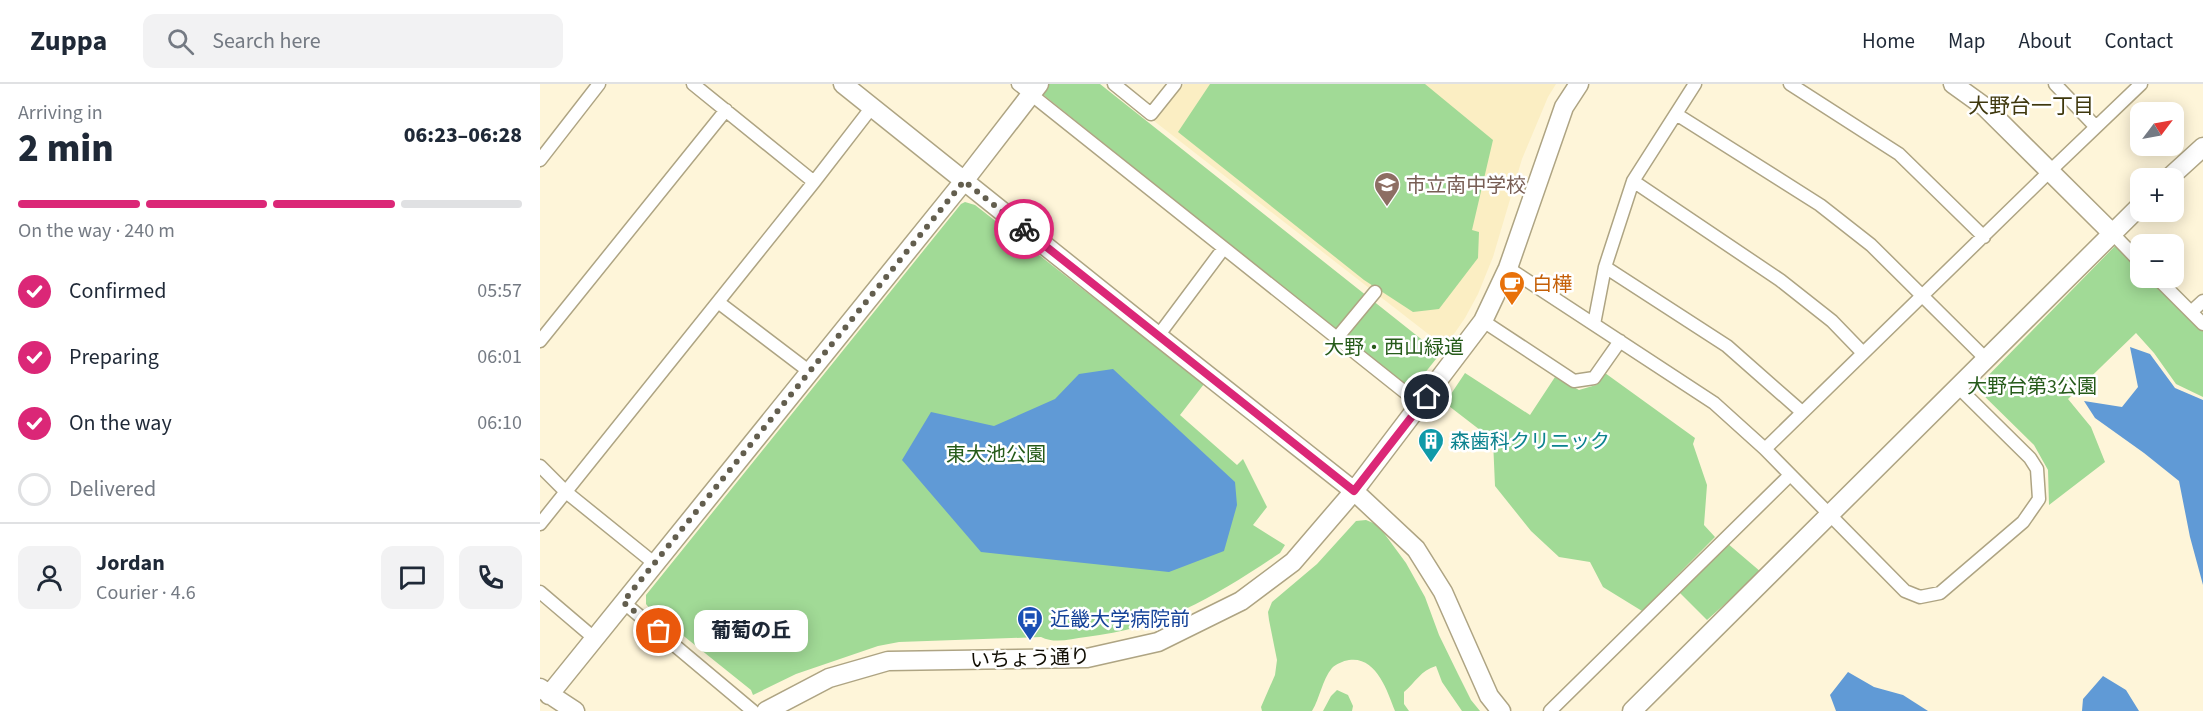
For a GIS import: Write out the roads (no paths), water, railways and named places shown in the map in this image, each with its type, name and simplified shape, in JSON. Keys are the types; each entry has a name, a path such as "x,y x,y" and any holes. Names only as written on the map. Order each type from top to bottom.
{"street":[{"path":"540,160 599,84"},
{"path":"693,84 814,182"},
{"path":"843,84 1354,491 1416,549 1443,592 1489,696 1501,711"},
{"path":"1114,84 1151,114 1175,84"},
{"name":"いちょう通り","path":"766,711 828,678 888,661 1087,658 1158,642 1241,601 1293,562 1354,491 1484,321 1508,268 1564,107 1579,84"},
{"path":"1594,324 1605,267 1632,181 1695,84"},
{"path":"1790,84 1899,154 1983,237"},
{"path":"1953,84 1985,107 2130,252"},
{"path":"2055,84 2096,127"},
{"path":"1765,449 1862,352 2141,84"},
{"path":"575,711 544,691 594,638 964,181 1030,87 1224,249 1421,405"},
{"path":"540,524 872,107"},
{"path":"540,341 726,110"},
{"path":"1676,114 1820,205 1871,244 1987,360"},
{"path":"2180,168 2203,147"},
{"path":"1632,181 1780,280 1832,321 1862,352"},
{"path":"1632,711 2130,216"},
{"path":"1158,336 1224,249"},
{"path":"1605,267 1727,346 1802,412"},
{"path":"1508,268 1714,403 1765,449 1905,591 1920,597 1940,593 2023,522 2039,499 2037,469 2030,458 1959,388"},
{"path":"2167,288 2203,324"},
{"path":"1336,339 1375,292"},
{"path":"2191,312 2203,301"},
{"path":"718,302 810,372"},
{"path":"1484,321 1574,381 1594,378 1620,341"},
{"path":"540,466 566,492 654,563"},
{"path":"1550,711 1790,475"},
{"path":"540,592 594,638"},
{"path":"623,602 753,711"}],"water":[{"path":"2130,347 2150,354 2175,388 2203,400 2203,585 2190,537 2179,481 2095,418 2084,401 2122,407 2138,387"},
{"path":"1113,369 1235,482 1237,505 1224,551 1169,572 981,552 902,460 931,412 994,426 1055,399 1079,374"},
{"path":"1848,672 1874,687 1903,695 1928,711 1836,711 1830,695"},
{"path":"2103,676 2126,690 2139,711 2082,711 2083,699"}],"place":[{"name":"市立南中学校","path":"1387,208"},
{"name":"白樺","path":"1512,307"},
{"name":"森歯科クリニック","path":"1431,464"},
{"name":"葡萄の丘","path":"659,631"},
{"name":"近畿大学病院前","path":"1030,642"}],"district":[{"name":"大野台一丁目","path":"2031,106"}],"park label":[{"name":"大野・西山緑道","path":"1394,347"},
{"name":"大野台第3公園","path":"2032,386"},
{"name":"東大池公園","path":"996,454"}]}
